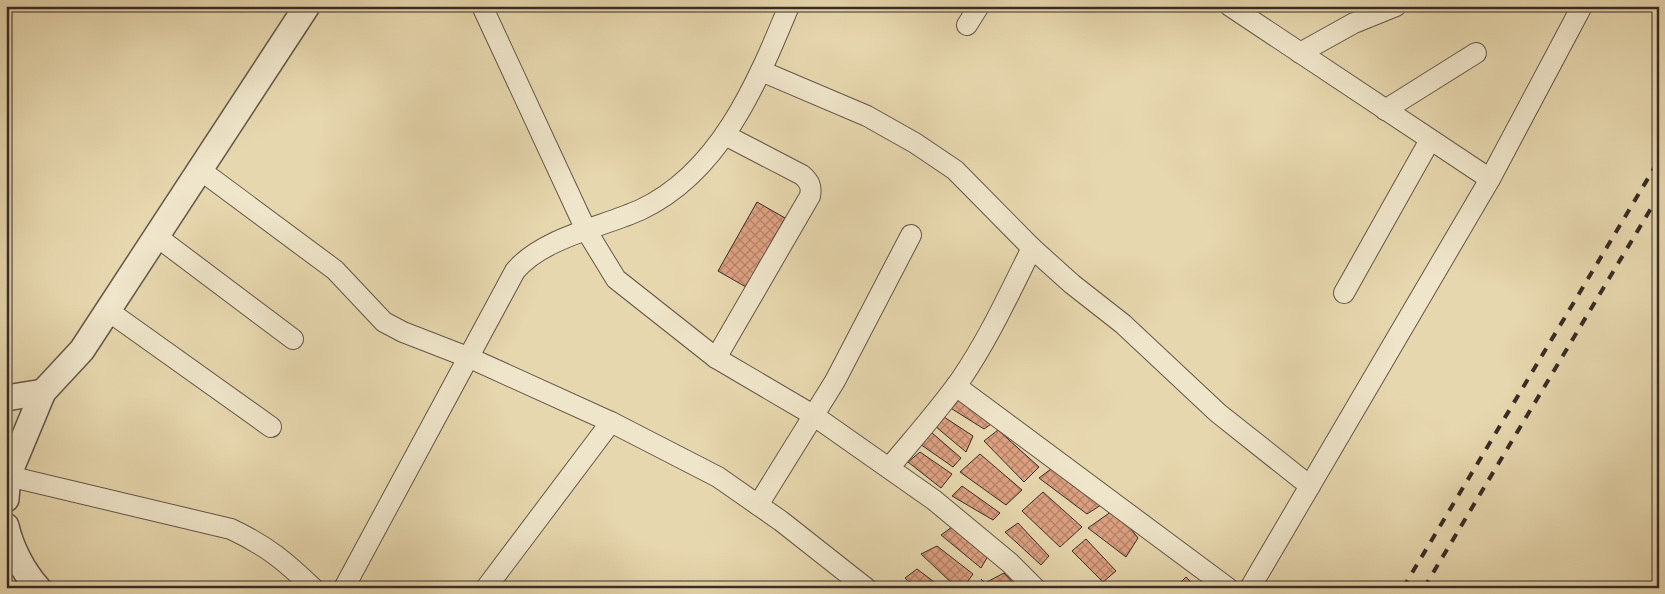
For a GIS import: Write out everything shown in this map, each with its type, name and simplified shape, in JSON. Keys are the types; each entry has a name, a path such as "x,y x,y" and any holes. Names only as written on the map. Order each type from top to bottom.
{"street":[{"path":"307,6 82,350 43,392 7,487 231,529 259,542 279,556 313,588"},
{"path":"482,6 586,230 616,279 716,358 813,415 934,500 1010,563 1035,588"},
{"path":"344,588 470,358 502,294 522,263 555,243 656,202 697,170 725,135 761,71 789,6"},
{"path":"968,25 979,6"},
{"path":"1230,6 1490,179"},
{"path":"1300,53 1354,23 1396,6"},
{"path":"1250,588 1490,179 1582,6"},
{"path":"1385,110 1476,53"},
{"path":"761,71 867,116 915,142 955,170 1032,248 1072,284 1123,324 1218,414 1310,486"},
{"path":"716,358 810,196 812,189 808,180 802,174 725,135"},
{"path":"1344,293 1430,140"},
{"path":"199,169 335,270 384,322 403,332 470,358 611,422 718,477 758,505 866,588"},
{"path":"758,505 835,381 911,235"},
{"path":"156,236 293,339"},
{"path":"889,468 956,386 985,339 1032,248"},
{"path":"108,310 271,427"},
{"path":"956,386 1228,588"},
{"path":"6,398 43,392"},
{"path":"486,588 611,422"},
{"path":"6,526 10,543 38,588"}],"building":[{"path":"757,202 785,218 746,287 718,271"},
{"path":"959,398 994,422 984,429 949,407"},
{"path":"944,417 973,436 966,452 935,426"},
{"path":"998,430 1039,467 1024,482 984,441"},
{"path":"931,432 961,458 953,467 920,444"},
{"path":"920,452 952,474 941,488 908,462"},
{"path":"980,454 1022,490 1006,505 960,472"},
{"path":"1051,469 1101,505 1087,514 1039,478"},
{"path":"962,486 1000,513 993,520 952,496"},
{"path":"1043,492 1082,527 1060,547 1022,511"},
{"path":"1115,509 1138,538 1126,557 1088,528"},
{"path":"1018,523 1049,556 1041,565 1005,532"},
{"path":"952,527 988,556 981,568 941,535"},
{"path":"1086,539 1116,571 1103,582 1072,551"},
{"path":"937,546 973,574 963,588 957,588 921,554"},
{"path":"917,569 942,588 915,588 905,578"},
{"path":"1004,573 1018,588 989,588 981,579 985,583"},
{"path":"1186,577 1197,588 1175,588"}],"railway":[{"path":"1403,588 1659,160"},
{"path":"1424,588 1659,195"}]}
